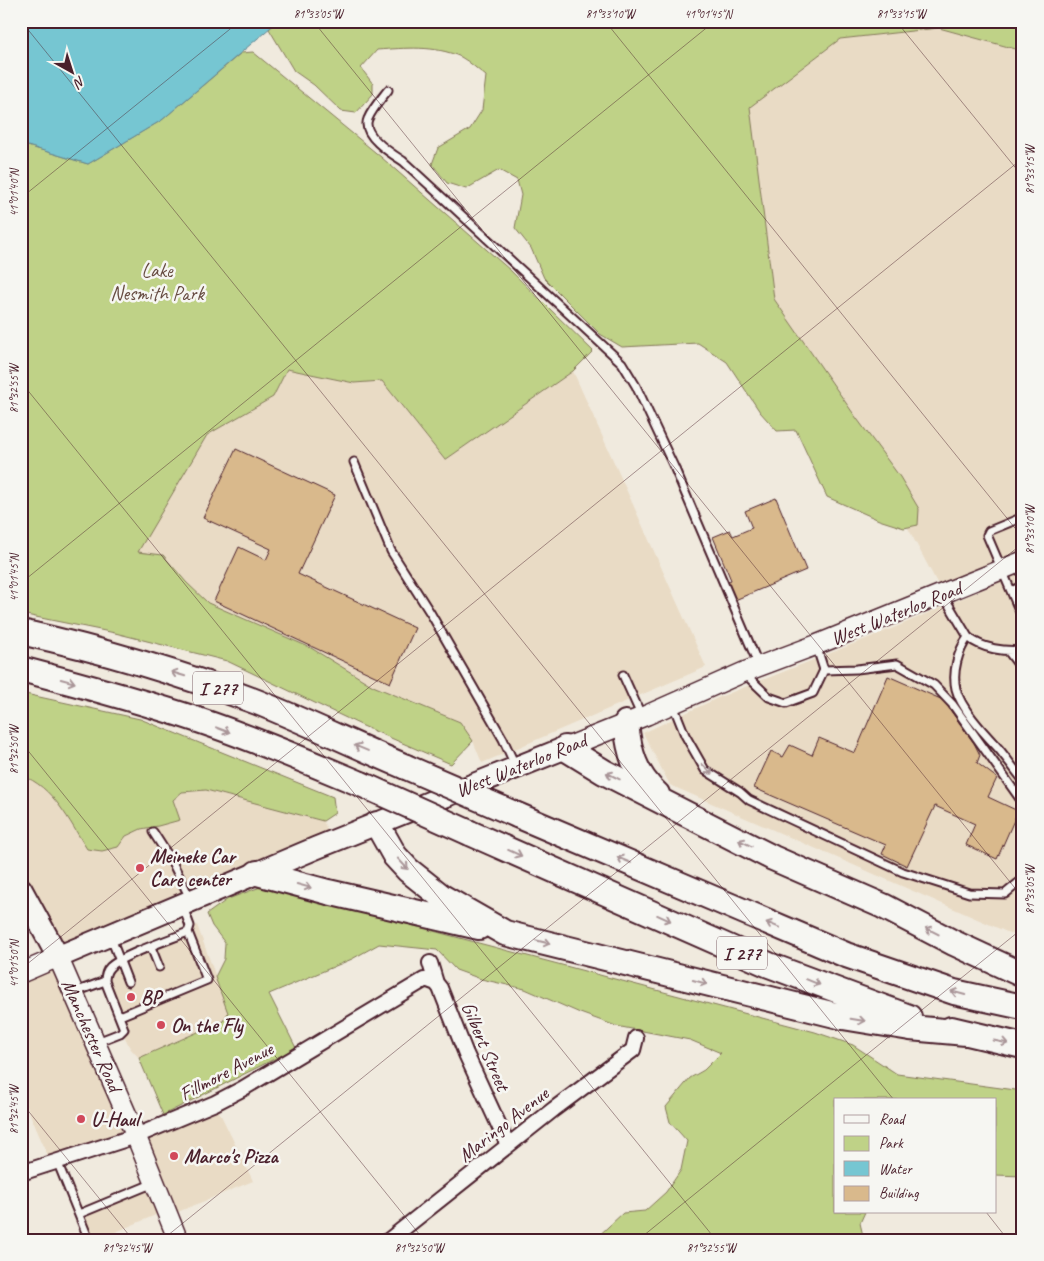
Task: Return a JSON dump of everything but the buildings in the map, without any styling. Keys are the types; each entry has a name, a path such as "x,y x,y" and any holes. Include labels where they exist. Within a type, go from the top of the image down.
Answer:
{"highway":[{"name":"I 277","path":"21,632 84,646 184,676 258,703 846,955 954,992 1023,1007"},
{"name":"I 277","path":"21,669 110,692 203,722 296,757 360,784 777,968 882,1008 932,1024 1023,1046"},
{"path":"634,720 632,757 637,772 647,785 672,806"},
{"path":"565,748 604,772 773,858 883,906 954,943 1023,975"},
{"path":"377,824 395,856 408,870 442,897 505,933"},
{"path":"257,873 328,892 505,933 843,1017 910,1028 966,1033"}],"main road":[{"name":"West Waterloo Road","path":"21,973 257,873 673,704 752,669 1023,561"},
{"name":"Manchester Road","path":"21,889 58,957 136,1136 178,1240"}],"street":[{"name":"Gilbert Street","path":"430,963 436,983 440,988 466,1054 508,1145"},
{"name":"Fillmore Avenue","path":"21,1173 136,1136 228,1097 424,980 436,983"},
{"name":"Maringo Avenue","path":"389,1240 554,1109 633,1050 636,1038"}],"lane":[{"path":"388,90 367,120 367,127 375,140 403,161 622,363 636,386 675,469 752,669 769,697 786,703 812,693 824,670 816,645"},
{"path":"354,462 391,551 431,614 504,739 516,767"},
{"path":"1023,518 988,531 986,535 1023,619"},
{"path":"1011,592 1023,586"},
{"path":"943,594 968,637 974,642 1008,651 1023,650"},
{"path":"968,637 962,646 956,664 956,688 961,702 981,730 1023,780"},
{"path":"1008,651 1023,671"},
{"path":"824,670 857,669 896,664 934,685 953,705 1023,803"},
{"path":"623,675 634,720"},
{"path":"673,704 685,735 705,770 750,800 903,872 969,894 1005,894 1023,879"},
{"path":"120,1016 138,1005 169,992 207,980 188,932 190,926 187,903 171,860 153,832"},
{"path":"95,1043 120,1033 124,1028 105,981 105,974 108,968 151,947 188,932"},
{"path":"110,935 128,982"},
{"path":"151,947 159,968"},
{"path":"74,993 105,981"},
{"path":"58,1161 89,1240"},
{"path":"79,1214 155,1183"}],"shaded area":[{"path":"939,28 1023,51 1023,561 943,594 832,385 774,299 750,107 840,39"},
{"path":"287,369 354,383 382,381 445,460 573,371 706,667 482,763 473,741 460,722 373,686 311,648 208,603 186,582 137,552 207,435 273,397"},
{"path":"1023,572 1023,939 670,785 643,733 720,697 896,627"},
{"path":"21,775 34,780 57,800 87,849 102,851 118,847 126,836 141,829 179,820 173,800 182,792 206,790 323,821 333,841 58,957 21,889"},
{"path":"197,925 229,1013 223,1021 139,1058 130,1048 116,1019 101,970 106,963"},
{"path":"58,957 136,1136 51,1163 21,1093 21,973"},
{"path":"215,1103 253,1181 168,1216 165,1211 97,1240 89,1240 79,1214 154,1183 136,1136"}],"green space":[{"path":"278,21 553,21 560,25 568,21 1023,21 1023,51 939,28 840,39 750,107 774,299 900,477 919,509 918,525 904,528 879,520 827,497 796,430 777,431 760,412 727,362 698,343 622,347 600,334 544,278 531,248 515,228 521,195 517,180 499,170 466,189 447,183 432,164 438,148 470,129 482,110 486,76 471,64 451,53 430,49 377,50 361,68 373,84 373,94 356,113 341,111 314,85 294,71 269,29"},
{"name":"Lake Nesmith Park","path":"253,52 381,157 511,271 593,351 573,371 445,460 382,381 354,383 287,369 273,397 207,435 138,552 163,555 186,582 208,603 311,648 373,686 460,722 473,741 451,764 363,726 227,661 115,633 21,614 21,144 88,164 162,120 241,53"},
{"path":"21,693 140,719 333,797 335,813 323,821 206,790 182,792 173,800 180,820 141,829 126,836 118,847 102,851 87,849 52,796 33,780 21,775"},
{"path":"263,886 815,1032 853,1045 897,1074 1023,1091 1023,1176 996,1175 996,1098 834,1098 834,1214 864,1214 860,1223 864,1240 594,1240 623,1213 645,1211 666,1192 681,1170 687,1141 670,1122 666,1107 690,1078 704,1070 721,1053 690,1040 616,1026 580,1013 525,989 481,979 456,970 437,950 379,944 352,959 269,994 296,1048 163,1115 139,1058 223,1021 228,1013 215,977 224,959 225,943 212,926 207,914 228,899"}],"water":[{"path":"21,21 278,21 162,120 88,164 21,144"}],"place":[{"name":"Meineke Car Care center","path":"140,868"},
{"name":"BP","path":"131,997"},
{"name":"On the Fly","path":"161,1025"},
{"name":"U-Haul","path":"81,1119"},
{"name":"Marco's Pizza","path":"174,1156"}]}
